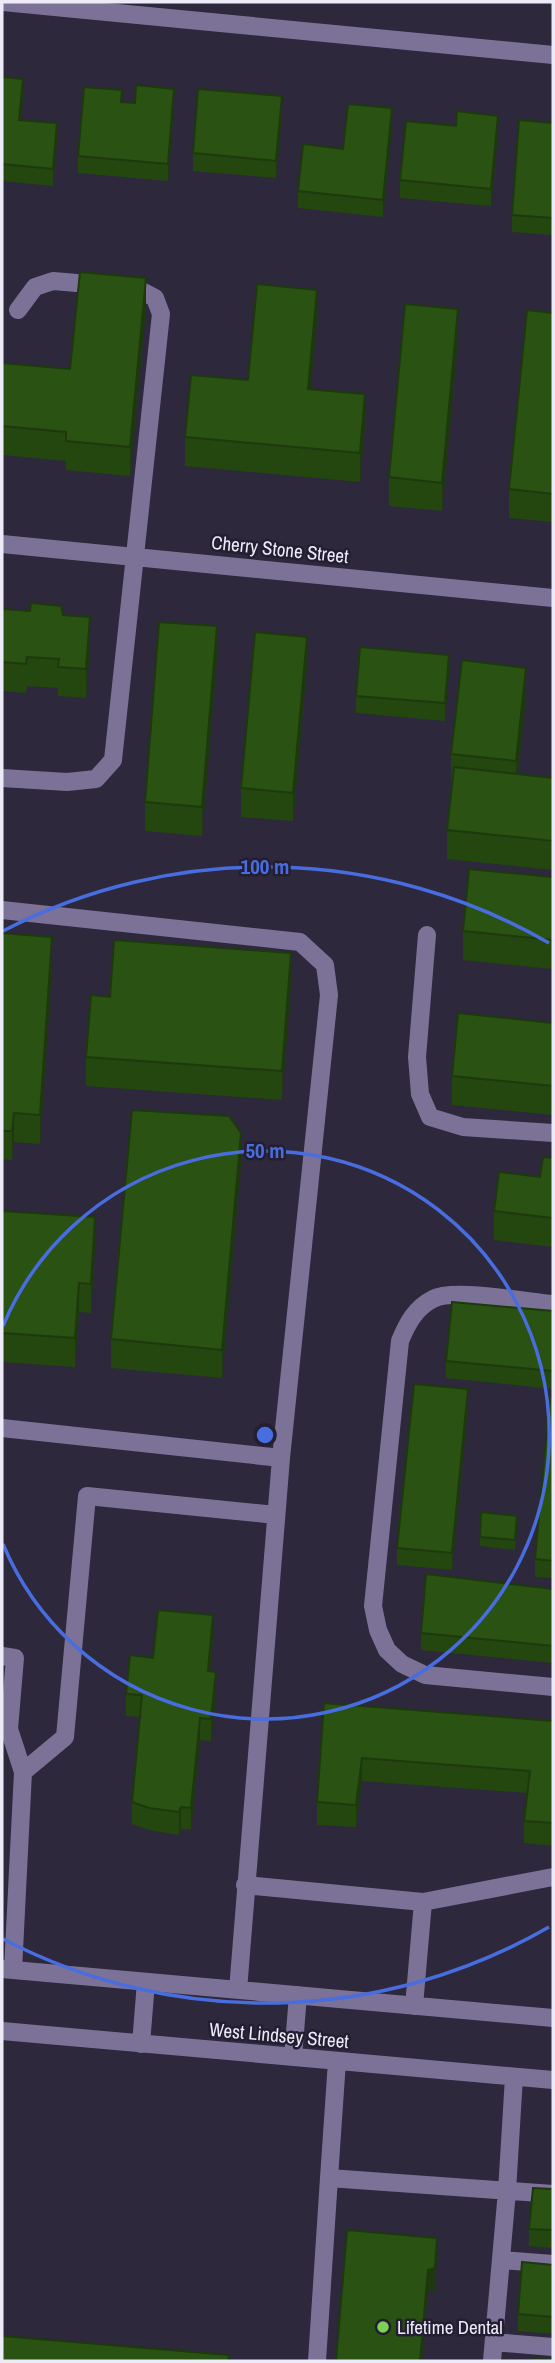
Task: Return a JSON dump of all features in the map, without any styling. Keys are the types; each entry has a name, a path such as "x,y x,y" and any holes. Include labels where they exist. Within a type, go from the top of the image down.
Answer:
{"street":[{"path":"2,2 553,55"},
{"path":"2,778 67,782 96,779 113,760 161,314 155,298 136,289 53,281 35,287 18,310"},
{"name":"Cherry Stone Street","path":"2,544 553,598"},
{"path":"2,910 300,942 325,965 329,995 281,1458 238,1990"},
{"path":"427,935 417,1058 420,1094 430,1117 463,1127 553,1133"},
{"path":"553,1304 446,1296 434,1298 407,1322 400,1341 373,1606 378,1630 387,1650 402,1664 425,1675 553,1687"},
{"path":"2,1428 281,1458"},
{"path":"23,1772 65,1737 87,1496 276,1515"},
{"path":"2,1656 15,1658 9,1729 23,1772 8,1970 553,2018"},
{"path":"245,1885 423,1902 553,1877"},
{"path":"414,2006 423,1902"},
{"path":"141,2044 146,1982"},
{"path":"293,2057 298,1995"},
{"name":"West Lindsey Street","path":"2,2031 553,2080"},
{"path":"317,2361 337,2061"},
{"path":"492,2361 514,2077"},
{"path":"329,2178 553,2194"},
{"path":"501,2260 553,2264"},
{"path":"494,2342 553,2347"}],"building":[{"path":"2,77 23,79 19,120 57,123 53,169 2,164"},
{"path":"136,85 174,89 168,164 78,156 84,87 122,90 121,102 135,103"},
{"path":"198,89 282,96 276,161 193,153"},
{"path":"348,104 392,108 383,200 298,191 303,144 343,149"},
{"path":"457,111 498,116 491,189 400,180 406,121 456,126"},
{"path":"519,120 553,123 553,218 512,215"},
{"path":"80,272 146,278 130,447 66,441 66,432 2,426 2,363 70,369"},
{"path":"257,284 317,290 308,389 365,394 360,453 185,437 191,375 248,380"},
{"path":"405,304 458,309 442,483 389,477"},
{"path":"527,310 553,313 553,494 509,489"},
{"path":"31,603 61,606 63,615 90,617 86,669 58,667 59,659 27,657 26,664 2,662 2,609 30,611"},
{"path":"159,622 217,626 202,807 145,802"},
{"path":"255,632 307,637 293,793 241,788"},
{"path":"360,647 449,655 445,703 356,696"},
{"path":"462,660 526,668 516,761 451,754"},
{"path":"454,767 553,778 553,841 447,830"},
{"path":"469,869 553,877 553,940 463,931"},
{"path":"2,933 52,937 40,1115 14,1113 12,1131 2,1131"},
{"path":"114,940 291,953 282,1071 86,1057 91,995 110,997"},
{"path":"458,1013 553,1023 553,1086 452,1076"},
{"path":"132,1110 229,1116 241,1133 222,1350 111,1339"},
{"path":"543,1157 553,1158 553,1218 494,1211 499,1172 540,1177"},
{"path":"2,1211 95,1217 91,1284 79,1283 75,1338 2,1333"},
{"path":"452,1302 553,1311 553,1371 446,1361"},
{"path":"414,1384 468,1389 452,1553 397,1548"},
{"path":"550,1396 553,1397 553,1561 535,1559"},
{"path":"481,1512 517,1516 515,1540 480,1537"},
{"path":"426,1574 553,1589 553,1646 421,1633"},
{"path":"158,1610 213,1615 208,1671 216,1672 211,1719 200,1718 191,1808 181,1807 179,1812 149,1808 132,1802 142,1695 126,1694 130,1655 153,1658"},
{"path":"324,1703 553,1721 553,1823 524,1821 530,1771 362,1758 356,1805 317,1802"},
{"path":"533,2188 553,2189 553,2230 529,2229"},
{"name":"Lifetime Dental","path":"347,2230 437,2238 435,2268 428,2270 420,2361 336,2361"},
{"path":"522,2262 553,2265 553,2317 518,2314"},
{"path":"2,2336 229,2355 228,2361 2,2361"},
{"path":"533,2358 553,2360 553,2361 533,2361"}],"place":[{"name":"Lifetime Dental","path":"383,2327"}]}
